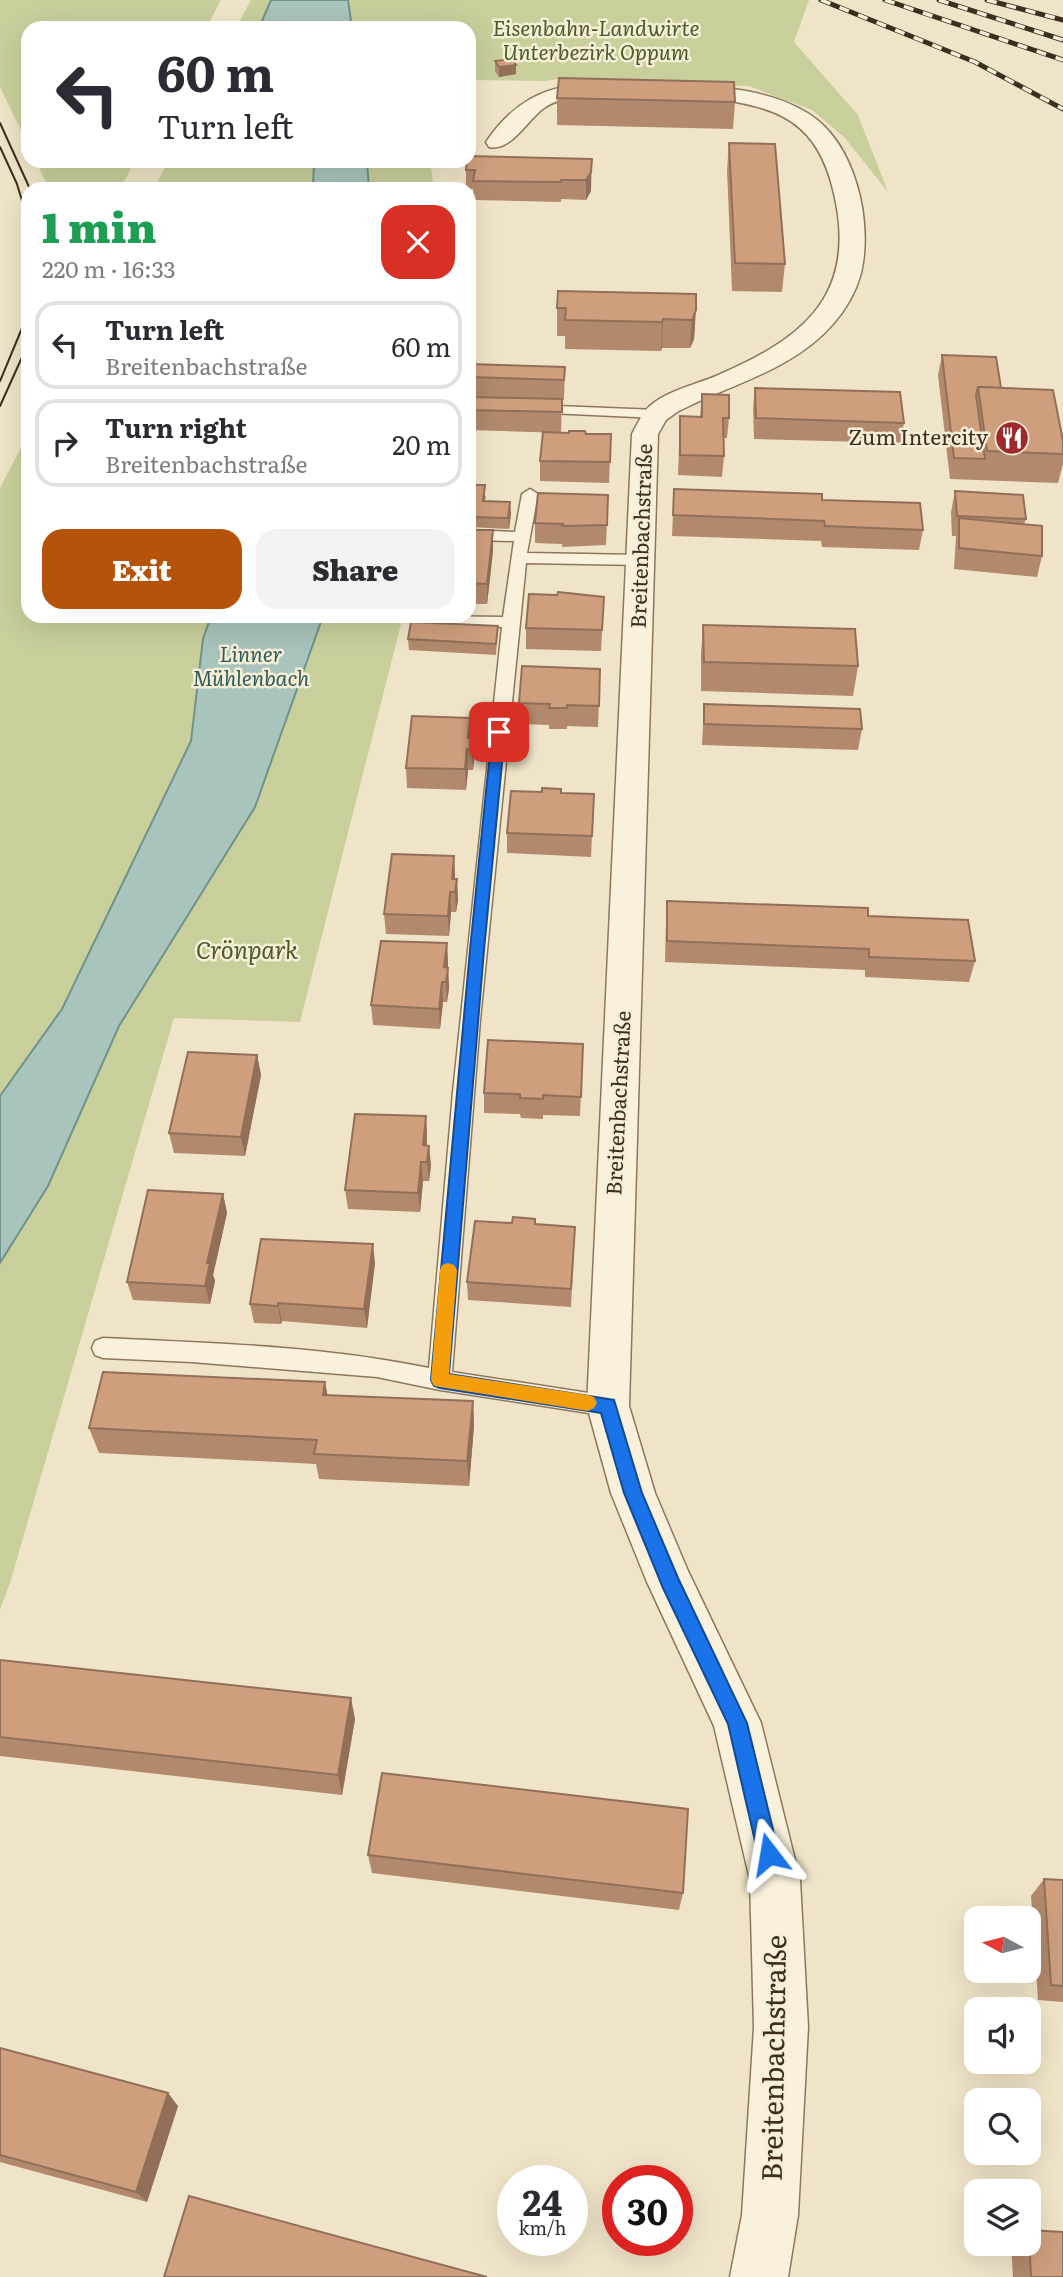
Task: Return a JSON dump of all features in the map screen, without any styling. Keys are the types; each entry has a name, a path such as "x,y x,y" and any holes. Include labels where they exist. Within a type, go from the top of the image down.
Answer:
{"street":[{"name":"Breitenbachstraße","path":"497,142 534,103 547,95 586,90 685,91 726,94 764,101 796,114 819,133 833,152 846,193 854,236 851,269 835,304 810,333 767,363 693,394 657,414 645,434 608,1406 633,1493 670,1582 737,1723 775,1880 780,2028 770,2215 760,2277"}],"lane":[{"path":"518,409 657,414"},
{"path":"440,1380 476,963 510,622 521,537 530,494"},
{"path":"476,535 521,537"},
{"path":"519,558 641,560"},
{"path":"476,621 510,622"},
{"path":"103,1348 192,1352 377,1367 440,1380 608,1406"}],"green space":[{"path":"0,0 221,0 210,21 21,21 21,130 0,87"},
{"path":"251,0 271,0 262,21 240,21"},
{"name":"Eisenbahn-Landwirte Unterbezirk Oppum","path":"348,0 809,0 794,42 858,115 888,192 844,137 812,110 749,86 568,82 564,78 545,81 476,80 476,21 351,21"},
{"path":"39,168 131,168 124,182 46,182"},
{"path":"164,168 314,168 313,182 158,182"},
{"path":"368,168 431,168 433,182 368,182"},
{"path":"21,448 21,623 209,623 203,639 191,741 62,1009 0,1096 0,488"},
{"name":"Crönpark","path":"321,623 401,623 300,1022 174,1018 0,1610 0,1263 48,1186 119,1026 255,807"}],"water":[{"path":"271,0 348,0 351,21 262,21"},
{"path":"314,168 368,168 368,182 313,182"},
{"name":"Linner Mühlenbach","path":"209,623 321,623 255,807 119,1026 48,1186 0,1263 0,1096 62,1009 191,741 203,639"}],"building":[{"path":"512,59 516,65 499,67 495,61"},
{"path":"559,78 734,82 735,102 557,98"},
{"path":"729,143 775,144 785,264 735,263"},
{"path":"476,156 592,159 591,172 586,180 473,181 475,170 466,170 476,168"},
{"path":"558,291 696,294 696,310 692,320 565,320 566,308 557,308"},
{"path":"942,355 996,357 1001,388 978,387 976,395 985,459 954,458"},
{"path":"476,364 565,367 564,380 476,377"},
{"path":"978,387 1053,390 1063,454 987,451"},
{"path":"755,388 900,392 904,423 756,418"},
{"path":"702,394 729,395 729,418 723,418 724,456 680,455 680,416 702,417"},
{"path":"476,397 562,399 562,412 476,410"},
{"path":"543,432 611,434 610,462 540,461"},
{"path":"476,485 485,485 483,501 510,502 508,518 476,517"},
{"path":"674,489 822,494 822,500 920,503 923,530 825,526 824,521 673,515"},
{"path":"955,491 1023,495 1026,519 957,516"},
{"path":"538,493 608,495 607,525 562,526 563,524 535,523"},
{"path":"959,518 1042,526 1042,556 959,548"},
{"path":"476,530 493,530 487,584 476,583"},
{"path":"558,592 604,597 602,630 526,628 529,594 557,595"},
{"path":"411,623 498,626 496,644 408,639"},
{"path":"703,625 855,629 858,666 704,662"},
{"path":"522,666 600,669 599,706 567,705 567,708 549,708 550,704 519,703"},
{"path":"704,704 860,709 862,729 704,724"},
{"path":"412,716 470,718 468,738 474,738 472,750 467,749 465,769 406,768"},
{"path":"542,788 561,789 561,793 594,794 592,836 507,833 511,791 542,792"},
{"path":"392,854 454,856 452,879 457,879 455,892 450,892 448,916 384,914"},
{"path":"667,901 868,908 868,916 968,920 975,961 869,957 869,949 667,941"},
{"path":"381,941 447,943 444,967 448,968 446,982 442,982 439,1009 371,1005"},
{"path":"488,1040 583,1044 581,1097 543,1095 543,1099 520,1098 520,1094 484,1093"},
{"path":"188,1052 257,1055 241,1137 169,1133"},
{"path":"355,1114 426,1116 423,1145 429,1146 427,1162 421,1162 418,1193 345,1190"},
{"path":"148,1190 223,1194 207,1263 210,1263 205,1286 127,1282"},
{"path":"513,1217 535,1219 535,1224 575,1227 571,1289 467,1282 475,1221 512,1223"},
{"path":"261,1239 373,1244 364,1309 278,1303 278,1306 250,1304"},
{"path":"103,1372 325,1382 323,1395 473,1401 467,1461 314,1454 317,1440 89,1428"},
{"path":"0,1660 351,1698 338,1775 0,1737"},
{"path":"382,1773 688,1809 683,1893 368,1855"},
{"path":"1044,1879 1063,1880 1063,1986 1051,1985"},
{"path":"0,2048 168,2093 136,2192 0,2155"},
{"path":"189,2196 487,2277 164,2277"},
{"path":"1041,2231 1063,2232 1063,2277 1031,2277 1030,2256 1041,2256"}],"tram line":[{"path":"0,123 27,182"},
{"path":"0,147 21,197"},
{"path":"0,381 21,331"},
{"path":"0,406 21,360"}],"railway":[{"path":"821,0 975,62 1063,109"},
{"path":"885,0 1063,60"},
{"path":"939,0 1063,40"},
{"path":"987,0 1063,20"}],"slow traffic":[{"path":"448,1270 440,1380 588,1403"}],"place":[{"name":"Zum Intercity","path":"1012,438"}],"route":[{"path":"499,732 477,950 440,1380 608,1406 633,1493 670,1582 737,1723 769,1854"}]}
